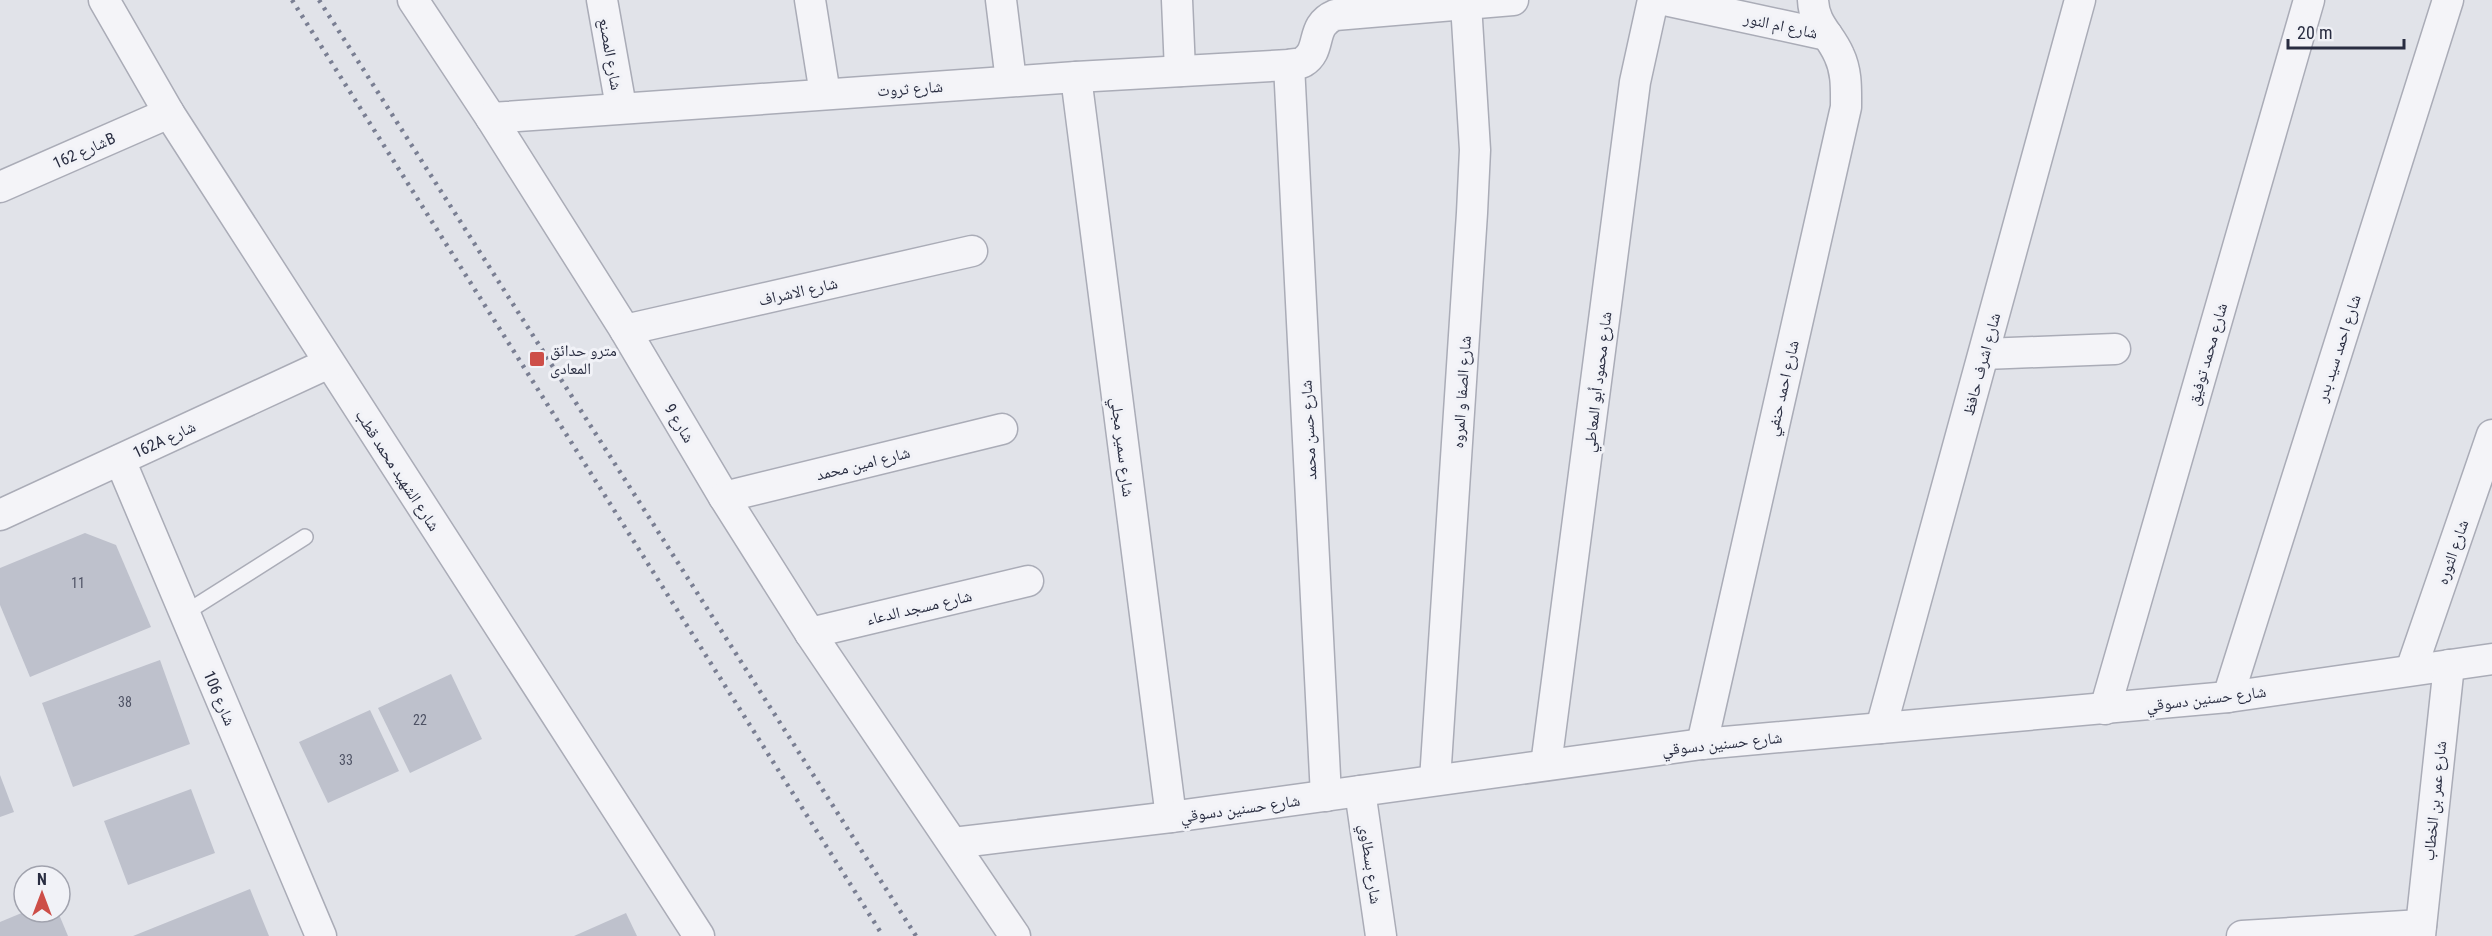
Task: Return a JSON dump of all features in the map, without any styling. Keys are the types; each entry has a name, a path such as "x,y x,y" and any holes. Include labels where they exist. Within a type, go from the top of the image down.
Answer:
{"street":[{"name":"شارع الشهيد محمد قطب","path":"104,0 169,112 699,936"},
{"name":"شارع 9","path":"413,0 491,118 625,330 724,497 810,633 1015,936"},
{"name":"شارع المصنع","path":"602,0 621,107"},
{"path":"810,0 825,94"},
{"path":"1001,0 1011,81"},
{"path":"1178,0 1180,71"},
{"path":"1317,35 1318,0"},
{"path":"1317,35 1324,20 1335,15 1431,3 1466,4 1513,0"},
{"name":"شارع محمود أبو المعاطي","path":"1546,765 1635,82 1653,0"},
{"name":"شارع ام النور","path":"1665,0 1827,35"},
{"name":"شارع احمد حنفي","path":"1702,744 1846,107 1847,81 1839,55 1814,14 1813,0"},
{"name":"شارع اشرف حافظ","path":"1881,728 2080,0"},
{"name":"شارع محمد توفيق","path":"2105,709 2309,0"},
{"name":"شارع احمد سيد بدر","path":"2228,697 2448,0"},
{"name":"شارع الصفا و المروه","path":"1435,780 1475,150 1466,4"},
{"name":"شارع ثروت","path":"491,118 1076,76 1289,65 1303,62 1312,52 1317,35"},
{"name":"شارع حسن محمد","path":"1289,65 1326,796"},
{"name":"شارع سمير مجلي","path":"1076,76 1171,818"},
{"name":"شارع 162B","path":"0,187 169,112"},
{"name":"شارع الاشراف","path":"625,330 972,251"},
{"path":"1984,354 2115,349"},
{"name":"162A شارع","path":"0,515 329,363"},
{"name":"شارع امين محمد","path":"724,497 1002,429"},
{"name":"شارع الثوره","path":"2411,670 2492,435"},
{"name":"شارع 106","path":"120,460 321,936"},
{"name":"شارع مسجد الدعاء","path":"810,633 1028,581"},
{"name":"شارع حسنين دسوقي","path":"953,843 1171,818 1702,744 2228,697 2492,659"},
{"name":"شارع عمر بن الخطاب","path":"2421,931 2449,665"},
{"name":"شارع بسطاوي","path":"1360,791 1381,936"},
{"path":"2254,936 2421,931"}],"lane":[{"path":"185,613 305,537"}],"building":[{"path":"85,533 116,545 151,627 30,677 0,605 0,568"},
{"path":"160,660 190,744 73,787 42,703"},
{"path":"451,674 482,739 410,773 378,708"},
{"path":"370,710 399,771 328,803 299,742"},
{"path":"0,775 14,812 0,817"},
{"path":"191,789 215,853 128,885 104,821"},
{"path":"250,889 269,936 133,936"},
{"path":"626,913 637,936 574,936"},
{"path":"12,917 12,924 63,924 68,936 0,936 0,922"}],"railway":[{"path":"292,0 883,936"},
{"path":"319,0 916,936"}],"place":[{"name":"مترو حدائق المعادى","path":"537,359"}]}
